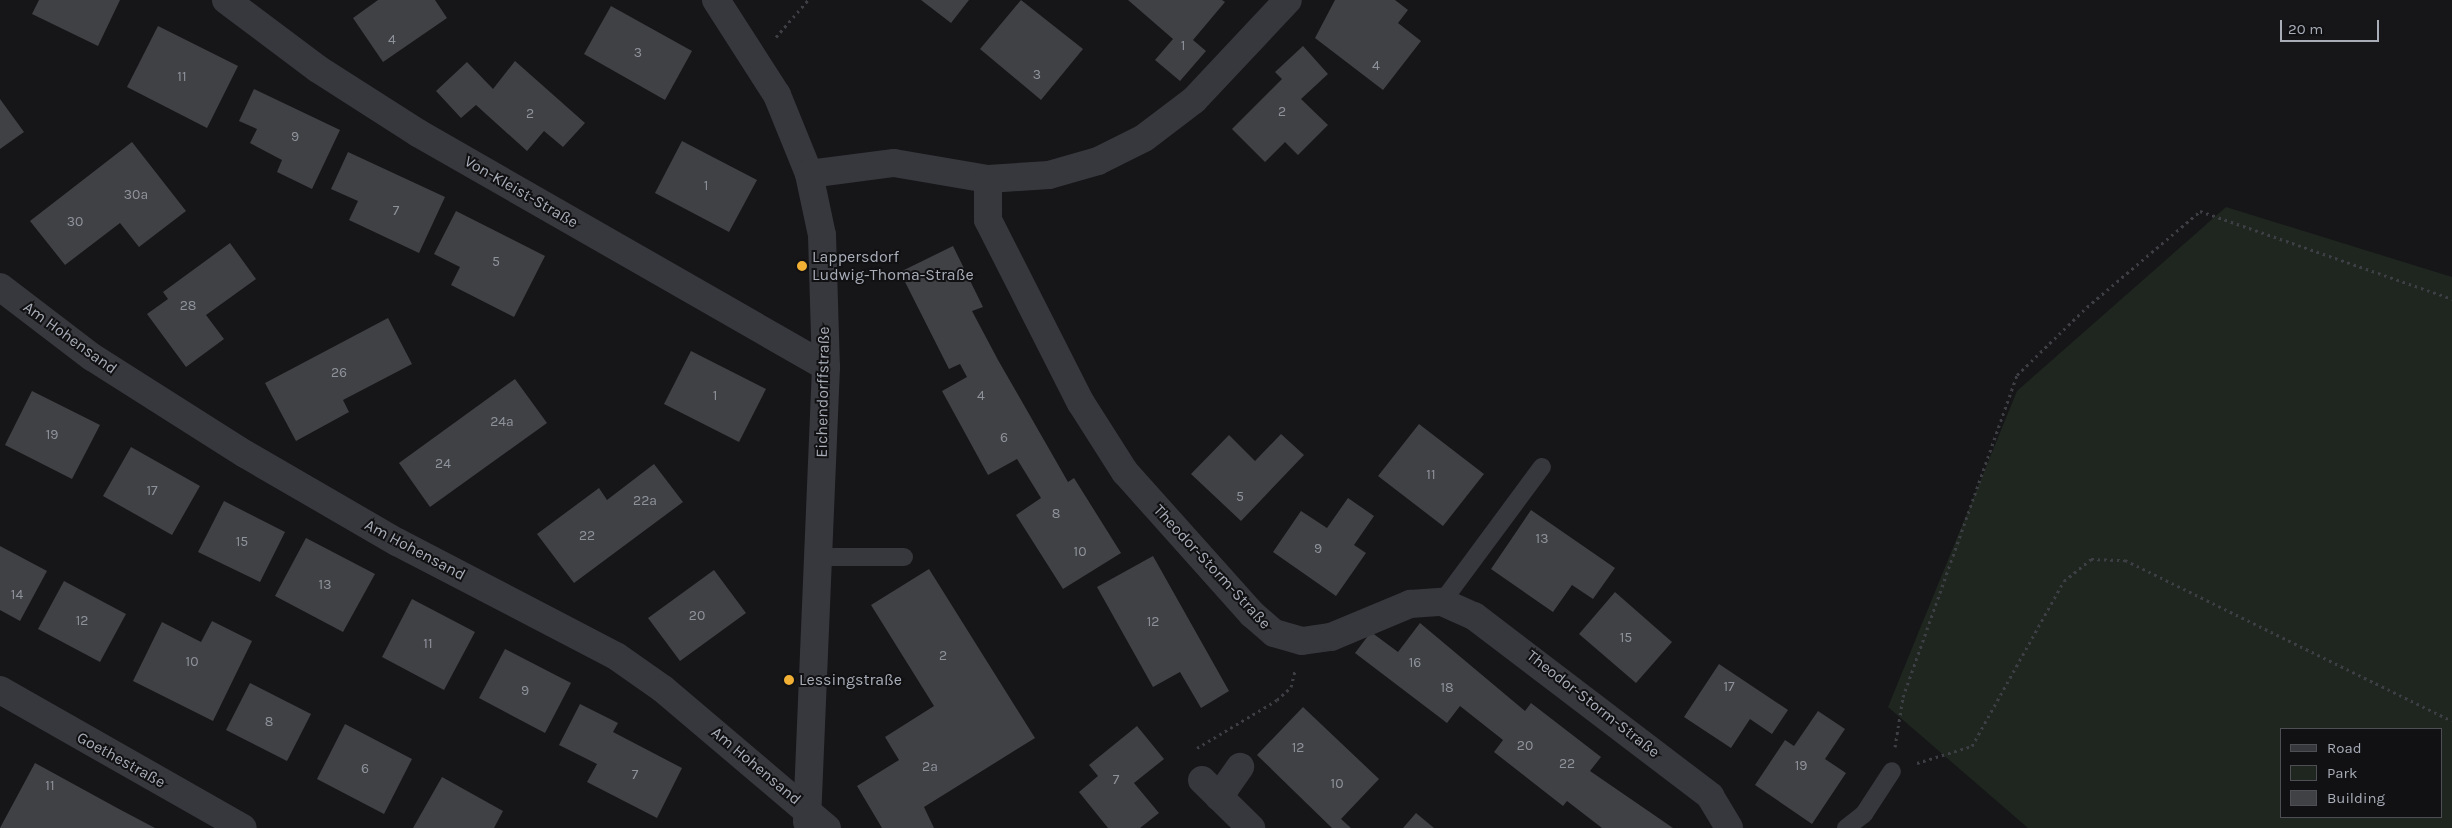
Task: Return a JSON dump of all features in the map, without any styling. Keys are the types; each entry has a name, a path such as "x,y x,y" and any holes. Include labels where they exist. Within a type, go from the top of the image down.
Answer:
{"street":[{"name":"Von-Kleist-Straße","path":"226,0 318,69 418,133 826,367"},
{"name":"Eichendorffstraße","path":"716,0 757,58 809,174 822,235 826,367 816,557 814,822"},
{"path":"809,174 894,163 988,179 1050,175 1098,161 1144,138 1194,100 1288,0"},
{"name":"Theodor-Storm-Straße","path":"988,179 988,220 1081,403 1125,472 1252,614 1274,633 1302,642 1331,638 1410,604 1442,602 1474,616 1552,671 1710,796 1729,828"},
{"name":"Am Hohensand","path":"0,287 92,357 245,454 397,542 616,656 664,689 814,822"},
{"name":"Goethestraße","path":"0,690 243,828"},
{"path":"1240,766 1210,788 1251,828"}],"lane":[{"path":"1442,602 1542,467"},
{"path":"816,557 904,557"},
{"path":"1846,828 1864,814 1892,771"}],"path":[{"path":"757,58 808,0"},
{"path":"2452,299 2200,211 2087,307 2017,375 1903,697 1892,771 1972,746 2064,581 2091,560 2125,560 2452,720"},
{"path":"1210,788 1197,748 1291,687"}],"green space":[{"path":"2226,207 2452,277 2452,828 2028,828 1888,707 2017,391"}],"building":[{"path":"39,0 120,0 98,46 32,14"},
{"path":"378,0 435,0 447,18 383,62 353,18"},
{"path":"921,0 969,0 951,23"},
{"path":"1021,0 1083,49 1041,100 980,49"},
{"path":"1128,0 1222,0 1225,2 1193,40 1206,51 1180,81 1155,60 1173,39"},
{"path":"1335,0 1395,0 1408,10 1398,23 1421,41 1383,90 1315,38"},
{"path":"611,6 692,51 665,100 584,54"},
{"path":"158,26 238,66 207,128 127,87"},
{"path":"1303,46 1328,74 1301,99 1328,125 1298,155 1285,142 1265,162 1232,129 1282,79 1275,72"},
{"path":"515,61 585,123 563,147 544,131 527,151 476,105 461,118 436,91 467,62 493,89"},
{"path":"254,89 340,130 312,189 277,172 282,160 250,143 257,129 239,121"},
{"path":"0,99 24,132 0,149"},
{"path":"682,141 757,180 729,232 655,193"},
{"path":"132,142 186,211 139,247 120,223 65,265 30,221"},
{"path":"348,152 445,197 419,253 349,220 358,201 331,189"},
{"path":"456,211 545,256 514,317 451,285 460,267 434,254"},
{"path":"230,243 256,279 206,315 224,339 186,367 147,314 168,299 163,292"},
{"path":"953,246 983,307 972,311 998,360 1068,482 1074,478 1121,553 1063,589 1016,515 1041,498 1017,459 988,475 942,391 967,377 960,364 949,369 900,272"},
{"path":"388,318 412,364 343,400 349,412 296,441 265,383"},
{"path":"691,351 766,389 739,442 664,404"},
{"path":"515,379 547,423 430,507 399,463"},
{"path":"32,391 100,425 72,479 5,445"},
{"path":"1419,424 1484,474 1443,526 1378,476"},
{"path":"1281,434 1304,455 1241,521 1191,474 1229,435 1255,461"},
{"path":"131,447 200,486 172,535 103,496"},
{"path":"654,464 683,502 574,583 537,534 599,488 607,500"},
{"path":"1348,498 1374,516 1354,545 1366,553 1336,596 1273,552 1301,511 1327,528"},
{"path":"224,501 285,532 260,582 198,552"},
{"path":"1531,510 1615,568 1593,599 1572,585 1553,612 1491,569"},
{"path":"306,538 375,574 343,632 275,596"},
{"path":"0,546 47,571 20,621 0,610"},
{"path":"1153,556 1229,691 1201,708 1180,672 1153,687 1097,587"},
{"path":"929,569 1035,738 924,807 934,828 882,828 857,786 899,760 885,737 934,706 871,605"},
{"path":"714,570 746,613 680,661 648,618"},
{"path":"64,581 126,614 100,662 38,629"},
{"path":"1615,592 1672,642 1636,683 1579,634"},
{"path":"412,599 475,632 444,690 382,657"},
{"path":"212,621 252,641 213,721 133,681 162,622 201,642"},
{"path":"1420,623 1525,711 1531,703 1601,757 1590,771 1673,828 1602,828 1567,801 1563,806 1494,752 1503,740 1460,706 1447,723 1355,653 1371,632 1398,652"},
{"path":"505,649 571,683 545,733 479,698"},
{"path":"1719,664 1788,710 1772,734 1750,719 1731,748 1684,717"},
{"path":"250,683 311,714 287,761 226,730"},
{"path":"580,704 618,723 613,732 682,768 657,818 587,782 597,764 559,745"},
{"path":"1303,707 1379,779 1341,819 1351,828 1332,828 1257,755"},
{"path":"1818,711 1845,729 1825,759 1846,773 1812,824 1755,785 1785,740 1794,746"},
{"path":"345,724 412,759 384,814 317,779"},
{"path":"1137,726 1164,759 1134,783 1159,813 1140,828 1108,828 1079,792 1098,776 1089,765"},
{"path":"35,763 119,809 155,828 0,828"},
{"path":"442,777 503,811 494,828 413,828"},
{"path":"1416,813 1434,828 1403,828"}],"place":[{"name":"Lappersdorf Ludwig-Thoma-Straße","path":"802,266"},
{"name":"Lessingstraße","path":"789,680"}]}
